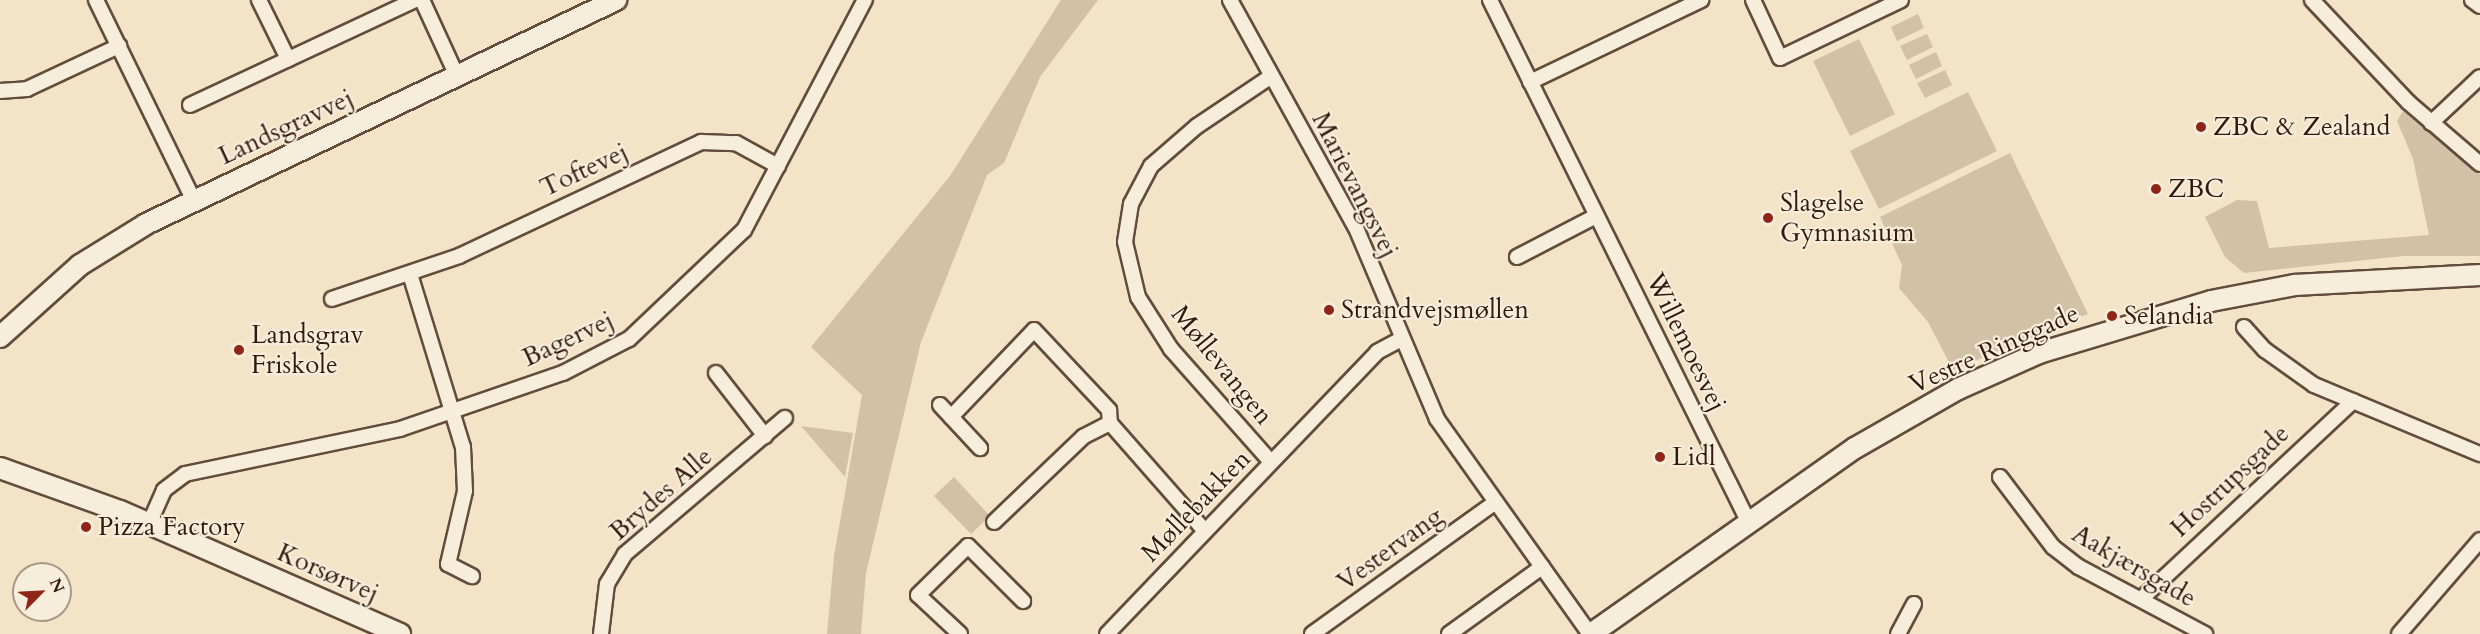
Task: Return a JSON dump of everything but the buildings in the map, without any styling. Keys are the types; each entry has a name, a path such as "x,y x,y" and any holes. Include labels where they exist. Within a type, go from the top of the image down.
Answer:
{"street":[{"path":"96,0 194,201"},
{"path":"259,0 288,59"},
{"path":"190,105 415,0"},
{"path":"422,0 457,76"},
{"name":"Landsgravvej","path":"0,337 80,265 194,201 616,0"},
{"name":"Bagervej","path":"149,524 164,490 185,474 371,436 454,411 563,373 629,339 729,249 778,166 865,0"},
{"name":"Marievangsvej","path":"1230,0 1270,77 1356,228 1400,340 1437,419 1590,634"},
{"name":"Willemoesvej","path":"1490,0 1749,523"},
{"path":"1530,82 1701,0"},
{"path":"1753,0 1780,58 1901,0"},
{"path":"2312,0 2431,123 2480,164"},
{"path":"2472,0 2480,6"},
{"path":"0,91 27,89 119,46"},
{"name":"Møllevangen","path":"1270,77 1197,126 1151,166 1131,204 1125,242 1138,297 1171,349 1271,462"},
{"path":"2431,123 2480,77"},
{"name":"Toftevej","path":"332,299 410,274 701,142 736,143 778,166"},
{"path":"1517,257 1596,216"},
{"name":"Vestre Ringgade","path":"1590,634 1749,523 1912,414 2039,353 2100,331 2211,301 2295,285 2479,272"},
{"path":"410,274 454,411 465,491 448,564 472,576"},
{"path":"2244,327 2291,371 2353,401 2480,454"},
{"path":"951,417 1034,330 1109,410 1110,423 1205,531"},
{"name":"Møllebakken","path":"1107,634 1377,352 1400,340"},
{"path":"716,373 765,436"},
{"name":"Hostrupsgade","path":"2142,599 2353,401"},
{"path":"940,405 980,448"},
{"name":"Brydes Alle","path":"601,634 606,584 625,554 785,417"},
{"path":"994,522 1083,437 1110,423"},
{"name":"Korsørvej","path":"0,468 149,524 400,634"},
{"name":"Aakjærsgade","path":"2000,477 2053,547 2205,634"},
{"name":"Vestervang","path":"1312,634 1496,502"},
{"path":"2398,634 2480,540"},
{"path":"960,634 918,595 968,546 1023,600"},
{"path":"1449,634 1542,567"},
{"path":"1898,634 1914,604"}],"shaded area":[{"path":"1061,0 1098,0 1040,77 1004,163 987,175 921,342 866,573 861,634 827,634 834,556 862,395 811,347 950,176"},
{"path":"1918,14 1924,28 1897,41 1891,27"},
{"path":"1927,34 1933,47 1907,60 1900,46"},
{"path":"1859,39 1895,114 1850,136 1813,61"},
{"path":"1936,52 1942,66 1916,79 1909,65"},
{"path":"1945,70 1952,85 1925,98 1917,83"},
{"path":"1968,92 1997,151 1879,209 1850,151"},
{"path":"2403,111 2480,174 2480,256 2403,256 2244,273 2225,257 2205,217 2237,200 2257,201 2269,248 2429,235 2413,159 2397,121"},
{"path":"2010,153 2088,314 1953,370 1928,322 1899,288 1902,265 1880,217"},
{"path":"801,426 853,433 845,477"},
{"path":"954,477 990,516 971,534 934,496"}],"place":[{"name":"ZBC & Zealand","path":"2201,127"},
{"name":"ZBC","path":"2156,189"},
{"name":"Slagelse Gymnasium","path":"1768,218"},
{"name":"Strandvejsmøllen","path":"1329,310"},
{"name":"Selandia","path":"2112,316"},
{"name":"Landsgrav Friskole","path":"239,350"},
{"name":"Lidl","path":"1660,457"},
{"name":"Pizza Factory","path":"86,527"}]}
